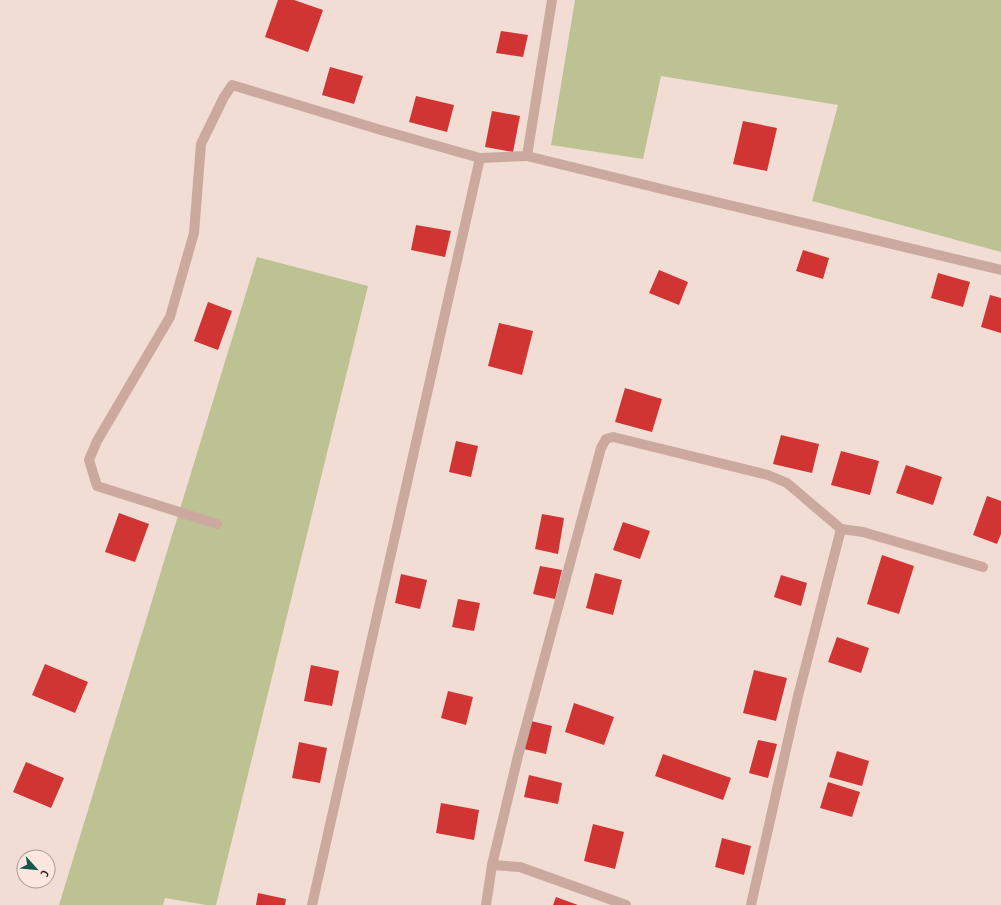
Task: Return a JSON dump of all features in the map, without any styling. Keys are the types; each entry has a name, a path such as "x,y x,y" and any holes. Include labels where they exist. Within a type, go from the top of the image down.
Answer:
{"lane":[{"path":"527,156 552,0"},
{"path":"218,524 97,486 89,460 97,441 170,316 194,233 201,144 224,97 232,85 480,158 527,156 1001,270"},
{"path":"312,905 480,158"},
{"path":"486,905 492,865 518,756 601,448 606,439 614,437 768,475 787,483 842,529 863,532 983,567"},
{"path":"751,905 798,696 842,529"},
{"path":"492,865 520,867 626,905"}],"green space":[{"path":"575,0 1001,0 1001,252 812,201 838,105 661,76 643,159 551,145"},
{"path":"257,257 368,286 216,905 206,905 165,898 163,905 59,905"}],"building":[{"path":"278,0 294,0 323,10 308,52 265,37"},
{"path":"501,31 528,35 523,57 496,53"},
{"path":"330,67 363,76 354,104 322,95"},
{"path":"416,96 454,105 447,132 409,122"},
{"path":"492,111 520,116 513,152 485,147"},
{"path":"743,121 777,128 767,171 733,164"},
{"path":"416,225 451,231 445,257 411,250"},
{"path":"803,250 829,258 823,279 796,271"},
{"path":"659,270 688,282 679,305 649,293"},
{"path":"938,273 970,282 963,307 931,298"},
{"path":"990,295 1001,298 1001,333 981,327"},
{"path":"208,302 232,311 218,350 194,341"},
{"path":"499,323 533,331 522,375 488,366"},
{"path":"625,388 662,399 652,432 615,422"},
{"path":"781,435 819,444 812,473 773,464"},
{"path":"456,441 478,446 471,477 449,472"},
{"path":"841,451 879,461 870,495 831,485"},
{"path":"906,465 942,477 933,505 896,493"},
{"path":"987,496 1001,501 1001,534 997,544 973,535"},
{"path":"119,513 149,524 135,562 105,552"},
{"path":"542,514 564,518 558,554 535,549"},
{"path":"623,522 650,531 640,559 613,550"},
{"path":"882,555 914,566 899,614 867,604"},
{"path":"540,566 562,570 555,599 533,594"},
{"path":"595,573 622,580 613,615 586,608"},
{"path":"401,574 427,580 420,609 395,603"},
{"path":"781,575 807,583 801,606 774,597"},
{"path":"458,599 480,603 474,631 452,627"},
{"path":"837,637 869,648 861,673 828,662"},
{"path":"45,664 88,682 75,713 32,695"},
{"path":"311,665 339,671 332,706 304,701"},
{"path":"754,670 787,678 776,721 743,713"},
{"path":"448,691 473,697 466,725 441,718"},
{"path":"574,703 614,717 604,745 565,732"},
{"path":"531,721 552,726 546,754 524,749"},
{"path":"758,740 777,744 768,778 749,773"},
{"path":"299,742 327,748 320,783 292,778"},
{"path":"837,751 869,761 862,786 829,777"},
{"path":"663,754 731,778 723,800 655,776"},
{"path":"26,762 64,778 51,808 13,792"},
{"path":"529,775 562,783 558,804 524,797"},
{"path":"828,782 860,792 852,817 820,808"},
{"path":"441,803 479,810 474,840 436,833"},
{"path":"593,824 624,832 615,869 584,861"},
{"path":"722,838 751,846 744,875 715,867"},
{"path":"258,893 286,899 285,905 256,905"},
{"path":"556,897 578,905 553,905"}]}
